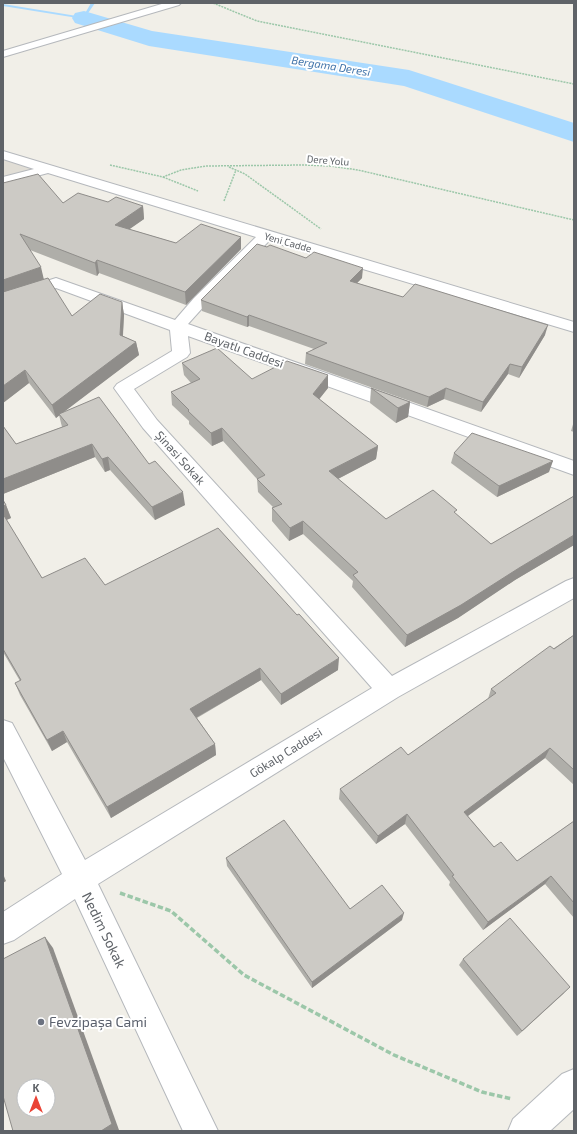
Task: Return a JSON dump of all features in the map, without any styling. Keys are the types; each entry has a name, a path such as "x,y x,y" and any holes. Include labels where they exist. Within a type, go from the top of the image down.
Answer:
{"street":[{"path":"3,54 171,4"},
{"name":"Yeni Cadde","path":"3,155 574,327"},
{"path":"3,180 48,169"},
{"path":"178,326 200,301 266,235"},
{"name":"Bayatlı Caddesi","path":"3,300 56,283 574,468"},
{"name":"Şinasi Sokak","path":"178,326 181,352 123,388 150,424 389,690"},
{"name":"Gökalp Caddesi","path":"3,929 80,879 389,690 574,587"},
{"name":"Nedim Sokak","path":"3,731 80,879 201,1131"},
{"path":"526,1131 574,1086"}],"path":[{"path":"213,3 257,22 574,84"},
{"name":"Dere Yolu","path":"109,164 163,177 181,170 206,166 330,166 358,170 574,220"},
{"path":"226,166 244,174 322,230"},
{"path":"210,218 221,211 236,170"},
{"path":"80,879 171,911 244,975 394,1055 482,1092 549,1109"}],"shaded area":[{"path":"3,155 48,169 3,181"}],"building":[{"path":"38,174 63,203 78,193 108,202 116,197 143,206 115,225 176,243 201,224 241,237 185,292 97,260 95,263 20,234 41,267 3,280 3,183"},
{"path":"257,244 267,247 270,245 306,258 314,252 363,268 350,281 403,297 415,284 548,325 522,367 510,364 483,402 446,388 429,397 306,353 327,343 249,315 247,317 201,300"},
{"path":"48,278 72,316 100,294 122,302 120,335 136,342 52,405 25,370 3,386 3,292"},
{"path":"217,348 252,379 287,361 328,375 313,394 378,446 329,471 386,519 433,490 457,510 454,512 491,544 574,496 574,535 461,605 407,635 353,575 358,572 303,521 290,528 272,508 282,504 257,479 265,475 222,428 211,433 171,392 200,379 182,363"},
{"path":"371,388 410,402 398,408"},
{"path":"99,397 149,464 155,461 183,492 152,507 108,457 102,459 92,444 3,479 3,426 16,444 68,425 59,414"},
{"path":"472,433 553,461 499,486 454,453"},
{"path":"3,514 42,578 85,558 105,585 218,528 297,615 299,614 339,658 281,694 260,668 190,709 215,744 107,807 63,731 47,740 15,683 21,680 3,649"},
{"path":"574,635 574,770 550,748 464,812 494,847 501,842 517,861 574,821 574,903 551,876 488,922 407,814 378,836 340,789 401,747 408,755 496,693 491,689 550,646 554,649"},
{"path":"284,820 350,909 382,885 404,913 312,982 226,858"},
{"path":"510,918 570,987 522,1031 463,959"},
{"name":"Fevzipaşa Cami","path":"45,937 112,1124 101,1131 13,1131 3,1096 3,959"}],"waterway":[{"path":"3,5 84,18 93,3"},
{"name":"Bergama Deresi","path":"84,18 149,38 409,78 574,133"}],"place":[{"name":"Fevzipaşa Cami","path":"41,1022"}]}
